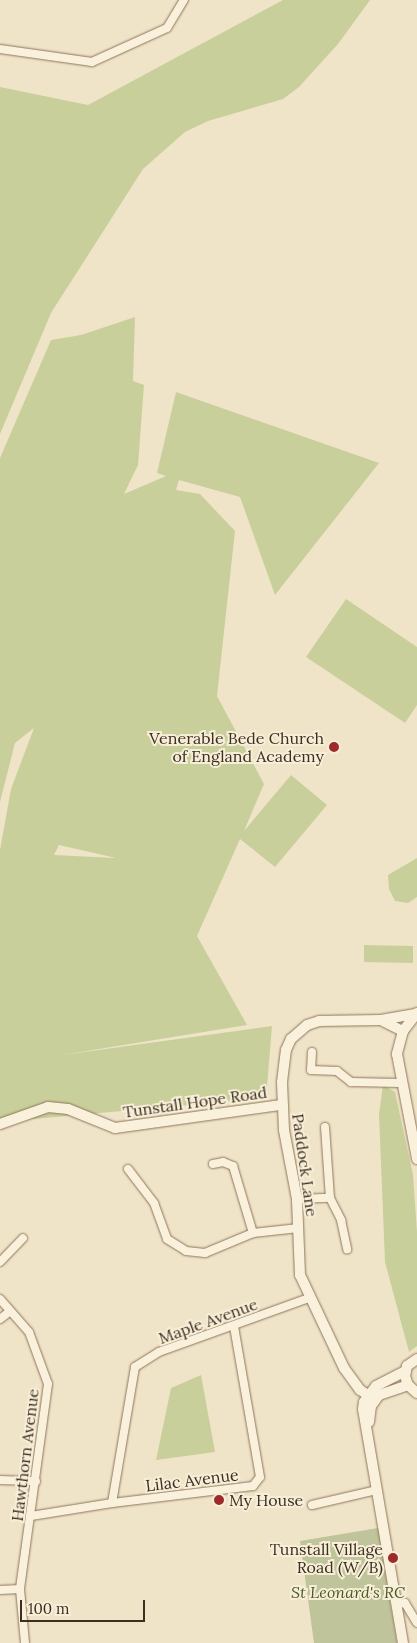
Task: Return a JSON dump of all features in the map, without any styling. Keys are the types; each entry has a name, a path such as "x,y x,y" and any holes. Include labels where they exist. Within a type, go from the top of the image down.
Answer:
{"street":[{"path":"0,49 92,62 110,56 168,28 184,0"},
{"path":"416,1013 403,1031 396,1054 400,1083 417,1159"},
{"name":"Paddock Lane","path":"371,1398 354,1384 344,1368 309,1298 298,1264 299,1228 297,1199 281,1106 286,1050 297,1032 319,1021 381,1020 416,1013"},
{"name":"Paddock Lane","path":"381,1020 403,1031"},
{"path":"312,1052 311,1070 337,1071 351,1082 400,1083"},
{"name":"Tunstall Hope Road","path":"0,1124 48,1107 68,1109 115,1128 281,1106"},
{"path":"325,1127 330,1198 341,1220 347,1249"},
{"path":"213,1164 223,1162 233,1166 253,1233"},
{"path":"128,1169 154,1203 167,1239 186,1251 205,1252 253,1233 299,1228"},
{"path":"297,1199 330,1198"},
{"path":"0,1262 23,1238"},
{"name":"Maple Avenue","path":"112,1503 135,1367 159,1352 309,1298"},
{"path":"0,1299 9,1312 0,1319"},
{"name":"Hawthorn Avenue","path":"9,1312 29,1332 48,1384 20,1589 25,1643"},
{"name":"Lilac Avenue","path":"31,1516 112,1503 253,1486 260,1477 234,1326"},
{"path":"403,1643 363,1410 376,1386 405,1371 417,1359"},
{"path":"371,1398 383,1392 414,1392 405,1371"},
{"path":"0,1480 36,1481"},
{"path":"312,1506 377,1490"},
{"path":"0,1590 20,1589"},
{"path":"396,1604 405,1603 417,1623"}],"green space":[{"path":"283,0 370,0 338,44 299,87 283,99 208,121 185,132 143,169 51,313 0,434 0,87 88,105"},
{"path":"135,317 133,381 144,385 138,465 124,494 166,476 157,473 176,392 379,463 275,595 240,497 179,480 176,490 200,494 235,531 217,696 264,784 244,831 291,775 327,805 275,867 240,839 197,936 247,1025 62,1055 272,1026 266,1098 0,1122 0,850 11,789 34,728 15,743 0,802 0,458 51,340 81,335","holes":["59,845 116,858 54,855"]},
{"path":"346,599 417,647 417,705 405,723 306,657"},
{"path":"417,858 417,897 408,903 395,901 389,889 388,875"},
{"path":"364,945 413,946 413,963 364,962"},
{"path":"383,1085 395,1092 413,1175 417,1232 417,1346 409,1352 385,1262 379,1114"},
{"path":"201,1375 215,1452 156,1460 171,1388"},
{"name":"St Leonard's RC","path":"378,1528 397,1643 314,1643 300,1541"}],"place":[{"name":"Venerable Bede Church of England Academy","path":"334,747"},
{"name":"My House","path":"219,1500"},
{"name":"Tunstall Village Road (W/B)","path":"393,1558"}]}
